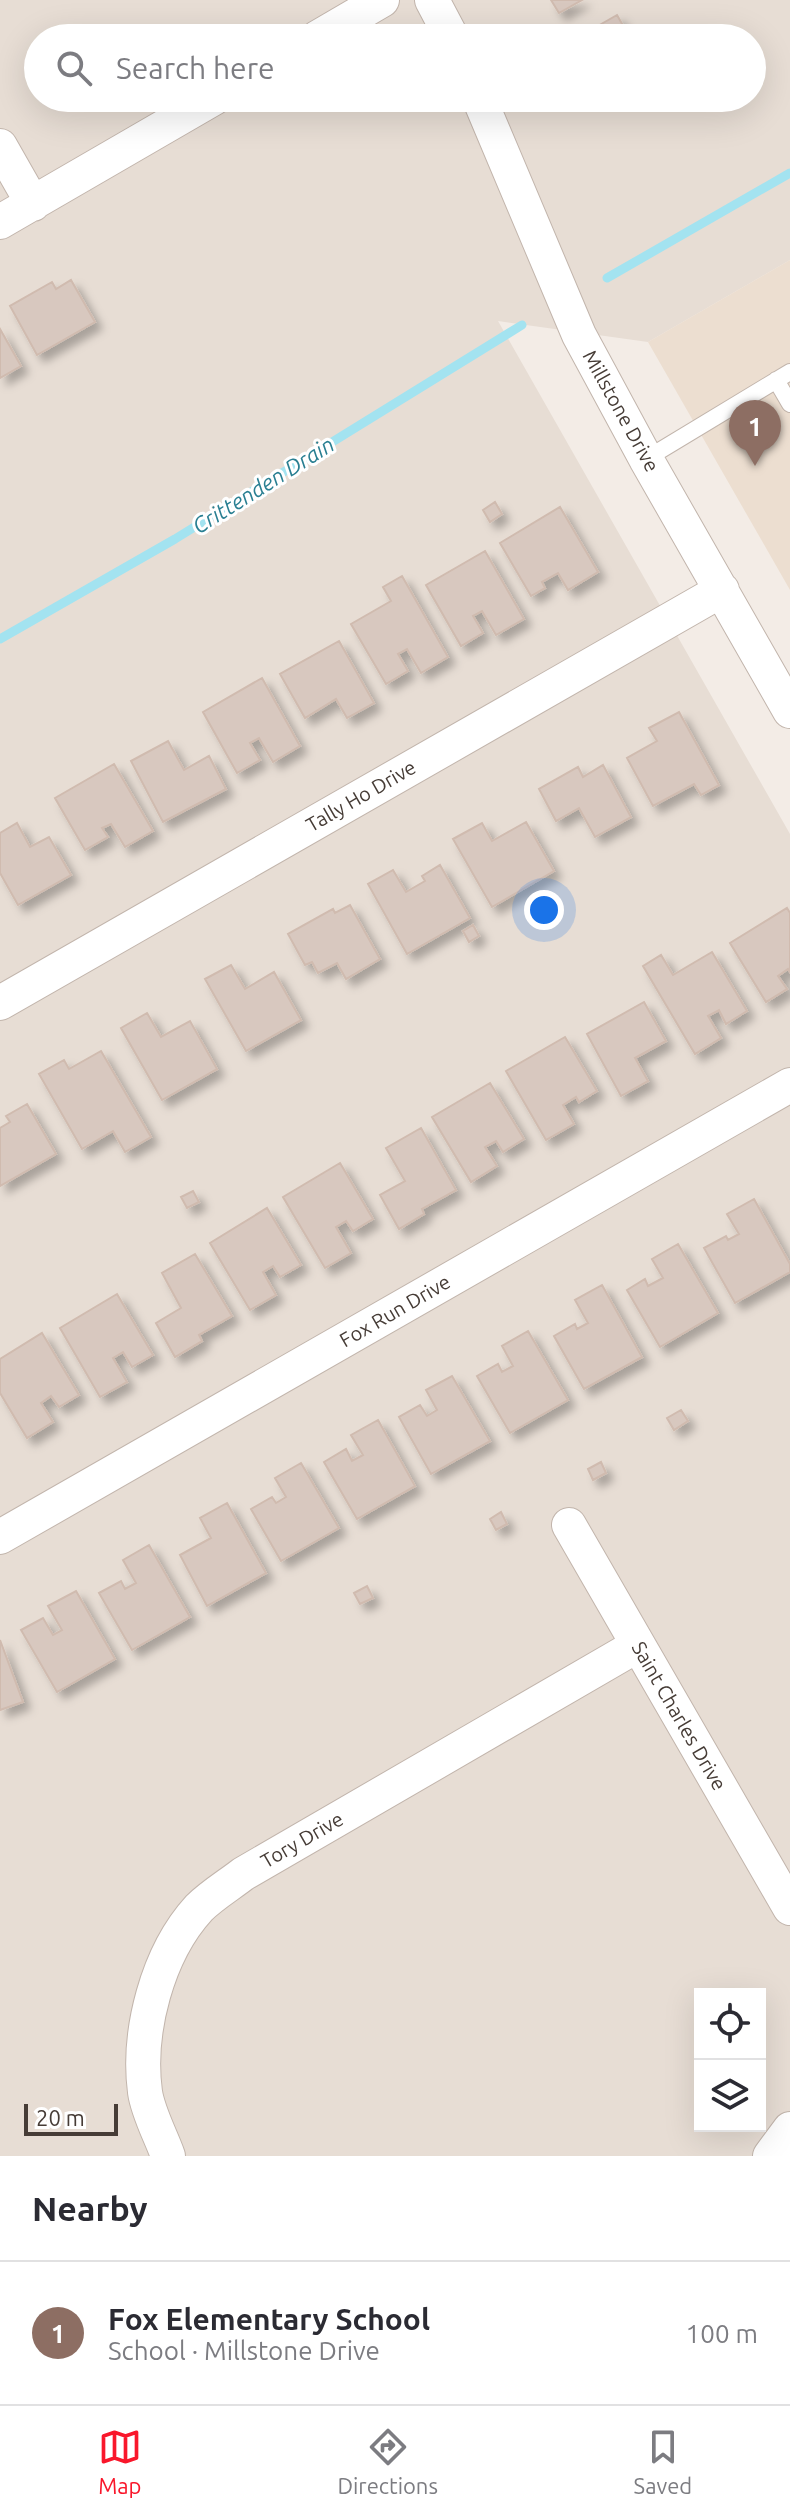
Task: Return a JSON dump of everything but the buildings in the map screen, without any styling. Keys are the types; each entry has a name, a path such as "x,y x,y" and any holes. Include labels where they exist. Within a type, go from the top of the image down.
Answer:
{"street":[{"path":"341,24 382,0"},
{"path":"432,0 445,24"},
{"path":"0,222 190,112"},
{"name":"Millstone Drive","path":"485,112 579,335 790,711"},
{"path":"0,146 33,204"},
{"name":"Tally Ho Drive","path":"0,1003 722,590"},
{"name":"Fox Run Drive","path":"0,1537 790,1085"},
{"name":"Saint Charles Drive","path":"569,1525 790,1908"},
{"name":"Tory Drive","path":"168,2156 145,2095 144,2038 155,1986 175,1943 199,1908 243,1874 638,1645"},
{"path":"770,2156 790,2129"}],"lane":[{"path":"646,459 783,376 790,404"}],"shaded area":[{"path":"0,0 790,0 790,260 648,342 498,321 790,834 790,2156 0,2156"},
{"path":"790,260 790,590 648,342"}],"waterway":[{"name":"Crittenden Drain","path":"607,278 790,173"},
{"name":"Crittenden Drain","path":"0,639 175,539 522,325"}],"place":[{"name":"Fox Elementary School","path":"755,466"}]}
